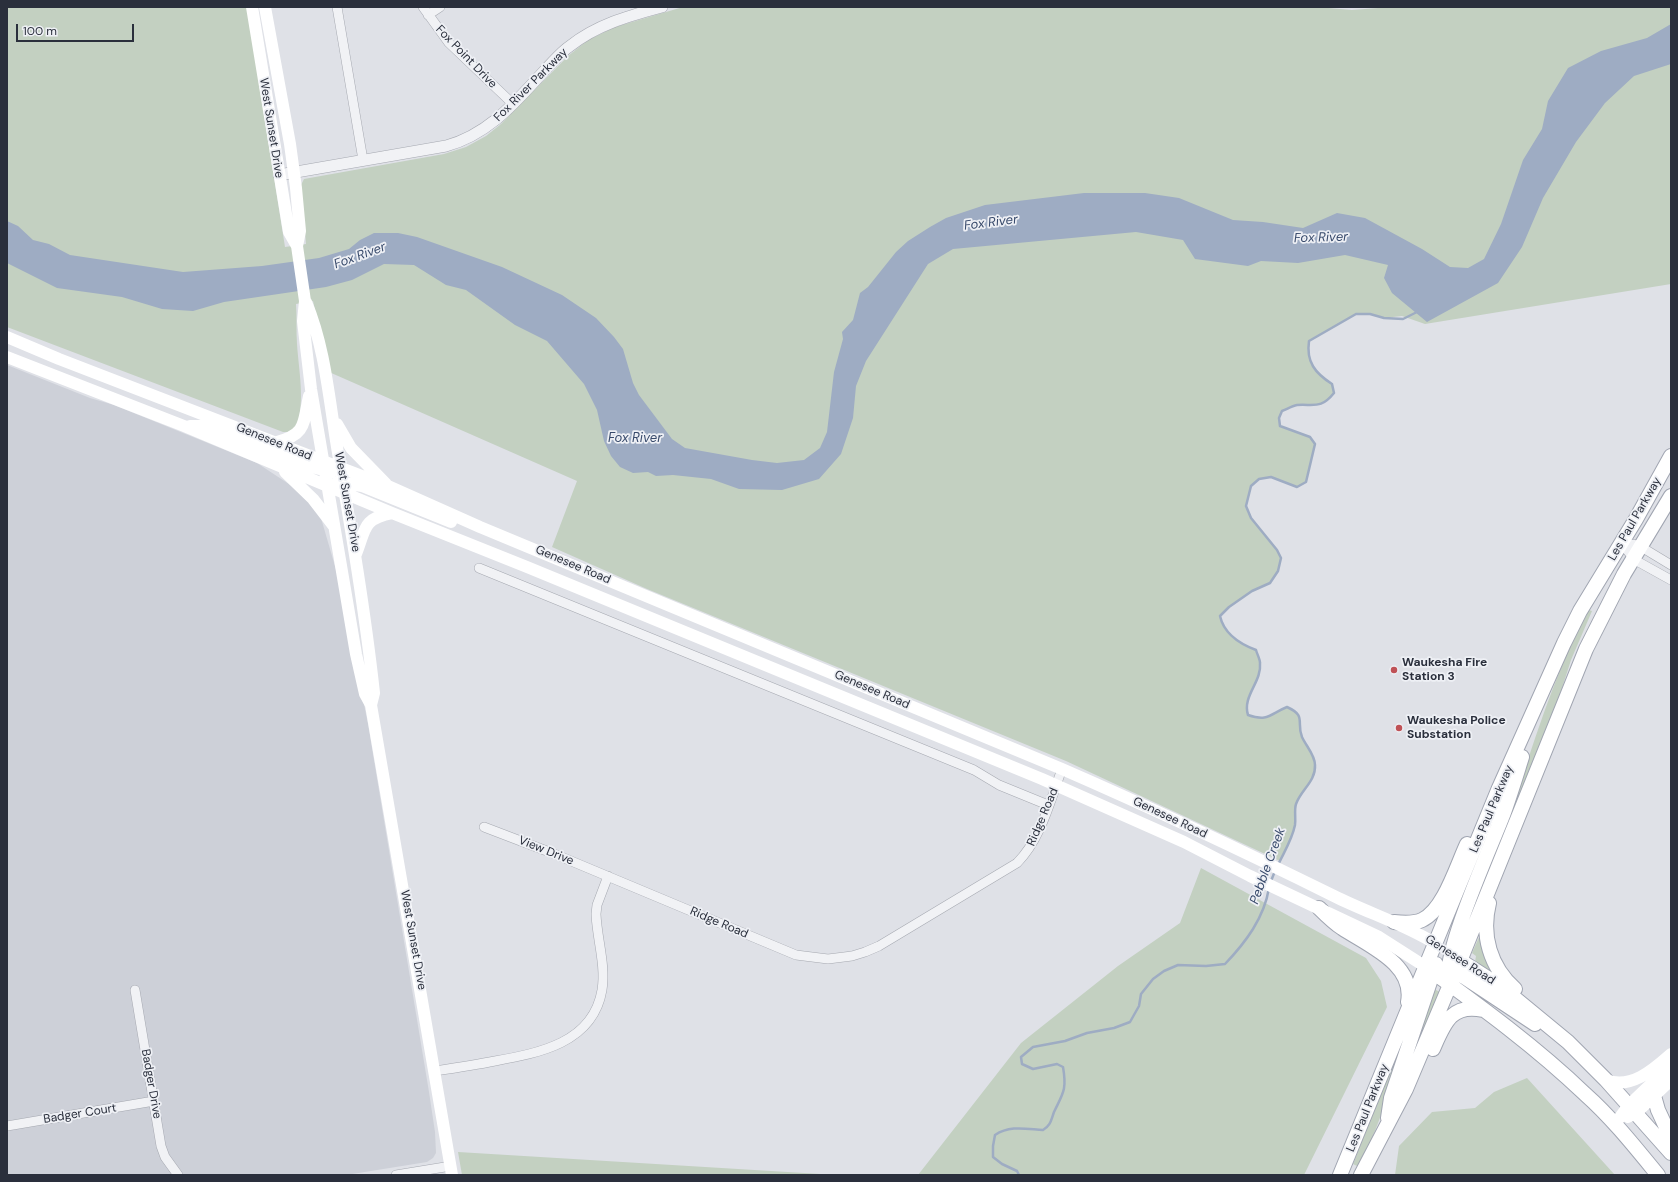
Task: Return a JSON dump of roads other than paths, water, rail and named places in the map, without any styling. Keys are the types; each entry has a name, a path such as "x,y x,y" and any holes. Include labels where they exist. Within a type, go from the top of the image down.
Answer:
{"main road":[{"name":"West Sunset Drive","path":"252,7 289,232 297,246"},
{"name":"West Sunset Drive","path":"265,7 294,172 300,231 297,246 305,301 303,321 311,389 356,654 365,694 371,705 452,1170"},
{"name":"West Sunset Drive","path":"305,301 313,320 332,414 356,555 374,693 371,705"},
{"name":"Genesee Road","path":"7,337 59,359 277,442 324,467 341,468 388,486 480,527 1062,769 1159,811 1339,899 1394,922 1436,944 1445,968 1483,1010 1544,1056 1586,1094 1658,1175"},
{"name":"Genesee Road","path":"7,357 184,426 327,487 344,488 392,513 527,567 1056,785 1184,842 1250,876 1445,968 1500,986 1565,1040 1606,1080 1671,1153"},
{"path":"277,442 290,439 300,432 305,421 311,389"},
{"path":"332,414 351,448 388,486"},
{"path":"184,426 211,426 304,465 324,467"},
{"name":"Les Paul Parkway","path":"1445,968 1436,944 1499,788 1580,611 1671,456"},
{"path":"280,467 313,499 334,526"},
{"path":"344,488 362,486 462,526 480,527"},
{"name":"Les Paul Parkway","path":"1361,1175 1385,1132 1406,1089 1445,968 1500,862 1586,649 1607,604 1671,496"},
{"path":"356,555 368,523 376,517 392,513"},
{"path":"1385,1132 1391,1098 1419,1011 1445,968 1502,815 1550,675"},
{"path":"1394,922 1414,922 1422,920 1435,909 1446,891 1474,827 1499,788"},
{"path":"1500,862 1486,922 1487,939 1492,958 1509,984 1552,1020 1565,1040"},
{"path":"1319,908 1341,928 1380,952 1402,971 1409,988 1406,1016"},
{"name":"Les Paul Parkway","path":"1340,1175 1406,1016 1445,968"},
{"path":"1385,1132 1408,1105 1447,1021 1456,1012 1462,1009 1473,1008 1483,1010"},
{"path":"1606,1080 1619,1083 1636,1079 1658,1066 1671,1054"},
{"path":"1633,1109 1671,1065"},
{"path":"1614,1124 1633,1109 1654,1096 1671,1080"},
{"path":"1654,1096 1658,1110 1671,1138"}],"street":[{"path":"337,7 363,160"},
{"name":"Fox Point Drive","path":"423,7 449,43 513,104"},
{"path":"428,15 440,7"},
{"name":"Fox River Parkway","path":"279,175 458,143 480,132 497,120 568,47 587,34 615,20 658,8"},
{"path":"1621,543 1630,543 1640,546 1671,565"},
{"path":"1621,543 1633,558 1671,580"},
{"path":"479,568 974,770 999,784 1048,805"},
{"name":"Ridge Road","path":"608,876 796,955 818,958 840,958 858,954 879,946 1017,863 1028,852 1038,833 1062,769"},
{"name":"View Drive","path":"484,827 608,876"},
{"path":"435,1071 501,1060 549,1049 576,1034 586,1023 596,1009 602,991 603,973 596,914 597,904 608,876"},
{"name":"Badger Drive","path":"135,990 162,1146 169,1163 178,1175"},
{"name":"Badger Court","path":"7,1126 154,1101"},
{"path":"396,1175 452,1170"}],"water":[{"name":"Fox River","path":"1671,24 1671,64 1634,76 1605,103 1576,142 1543,198 1522,247 1498,283 1427,322 1392,293 1384,278 1388,265 1345,255 1298,263 1261,261 1248,266 1195,259 1183,240 1136,232 953,249 928,264 866,361 856,386 853,418 841,454 819,479 782,490 739,489 711,479 673,475 656,476 648,472 633,473 620,467 611,456 604,441 597,410 584,384 547,341 515,325 466,290 446,285 414,265 384,264 352,280 326,287 224,302 193,311 162,309 122,297 57,288 7,263 7,221 18,226 33,240 49,244 70,255 183,272 262,266 319,258 349,249 360,240 374,233 398,233 417,237 502,267 562,295 596,318 623,349 633,383 639,395 672,439 685,448 777,463 804,460 820,448 827,432 834,372 843,339 842,332 853,320 860,293 868,287 896,252 908,241 946,218 985,205 1084,193 1145,193 1179,198 1233,220 1263,222 1303,228 1337,213 1365,218 1422,249 1450,267 1468,268 1484,259 1501,224 1523,160 1542,129 1548,101 1568,68 1601,51 1647,38"}],"waterway":[{"name":"Pebble Creek","path":"1278,865 1294,830 1296,804 1311,781 1315,771 1315,761 1300,732 1299,716 1293,710 1287,707 1269,716 1260,718 1248,715 1248,702 1260,670 1260,660 1256,650 1244,645 1229,633 1220,616 1229,607 1252,591 1270,583 1278,571 1281,558 1277,550 1251,518 1246,506 1251,486 1259,479 1271,477 1297,487 1306,482 1315,444 1310,437 1280,426 1279,418 1282,411 1297,405 1321,404 1334,393 1332,384 1316,371 1310,361 1308,348 1309,341 1356,314 1370,314 1384,318 1403,319 1417,312 1418,310"},
{"name":"Pebble Creek","path":"1271,881 1275,871"},
{"name":"Pebble Creek","path":"1019,1175 1017,1171 1002,1164 993,1157 995,1135 1012,1129 1043,1130 1046,1128 1062,1095 1065,1081 1063,1067 1057,1064 1033,1069 1022,1064 1021,1057 1033,1047 1065,1041 1087,1033 1114,1028 1130,1022 1139,1006 1141,994 1153,979 1164,971 1178,965 1206,966 1225,964 1253,929 1267,899 1269,888"}],"place":[{"name":"Waukesha Fire Station 3","path":"1394,670"},
{"name":"Waukesha Police Substation","path":"1399,728"}]}
